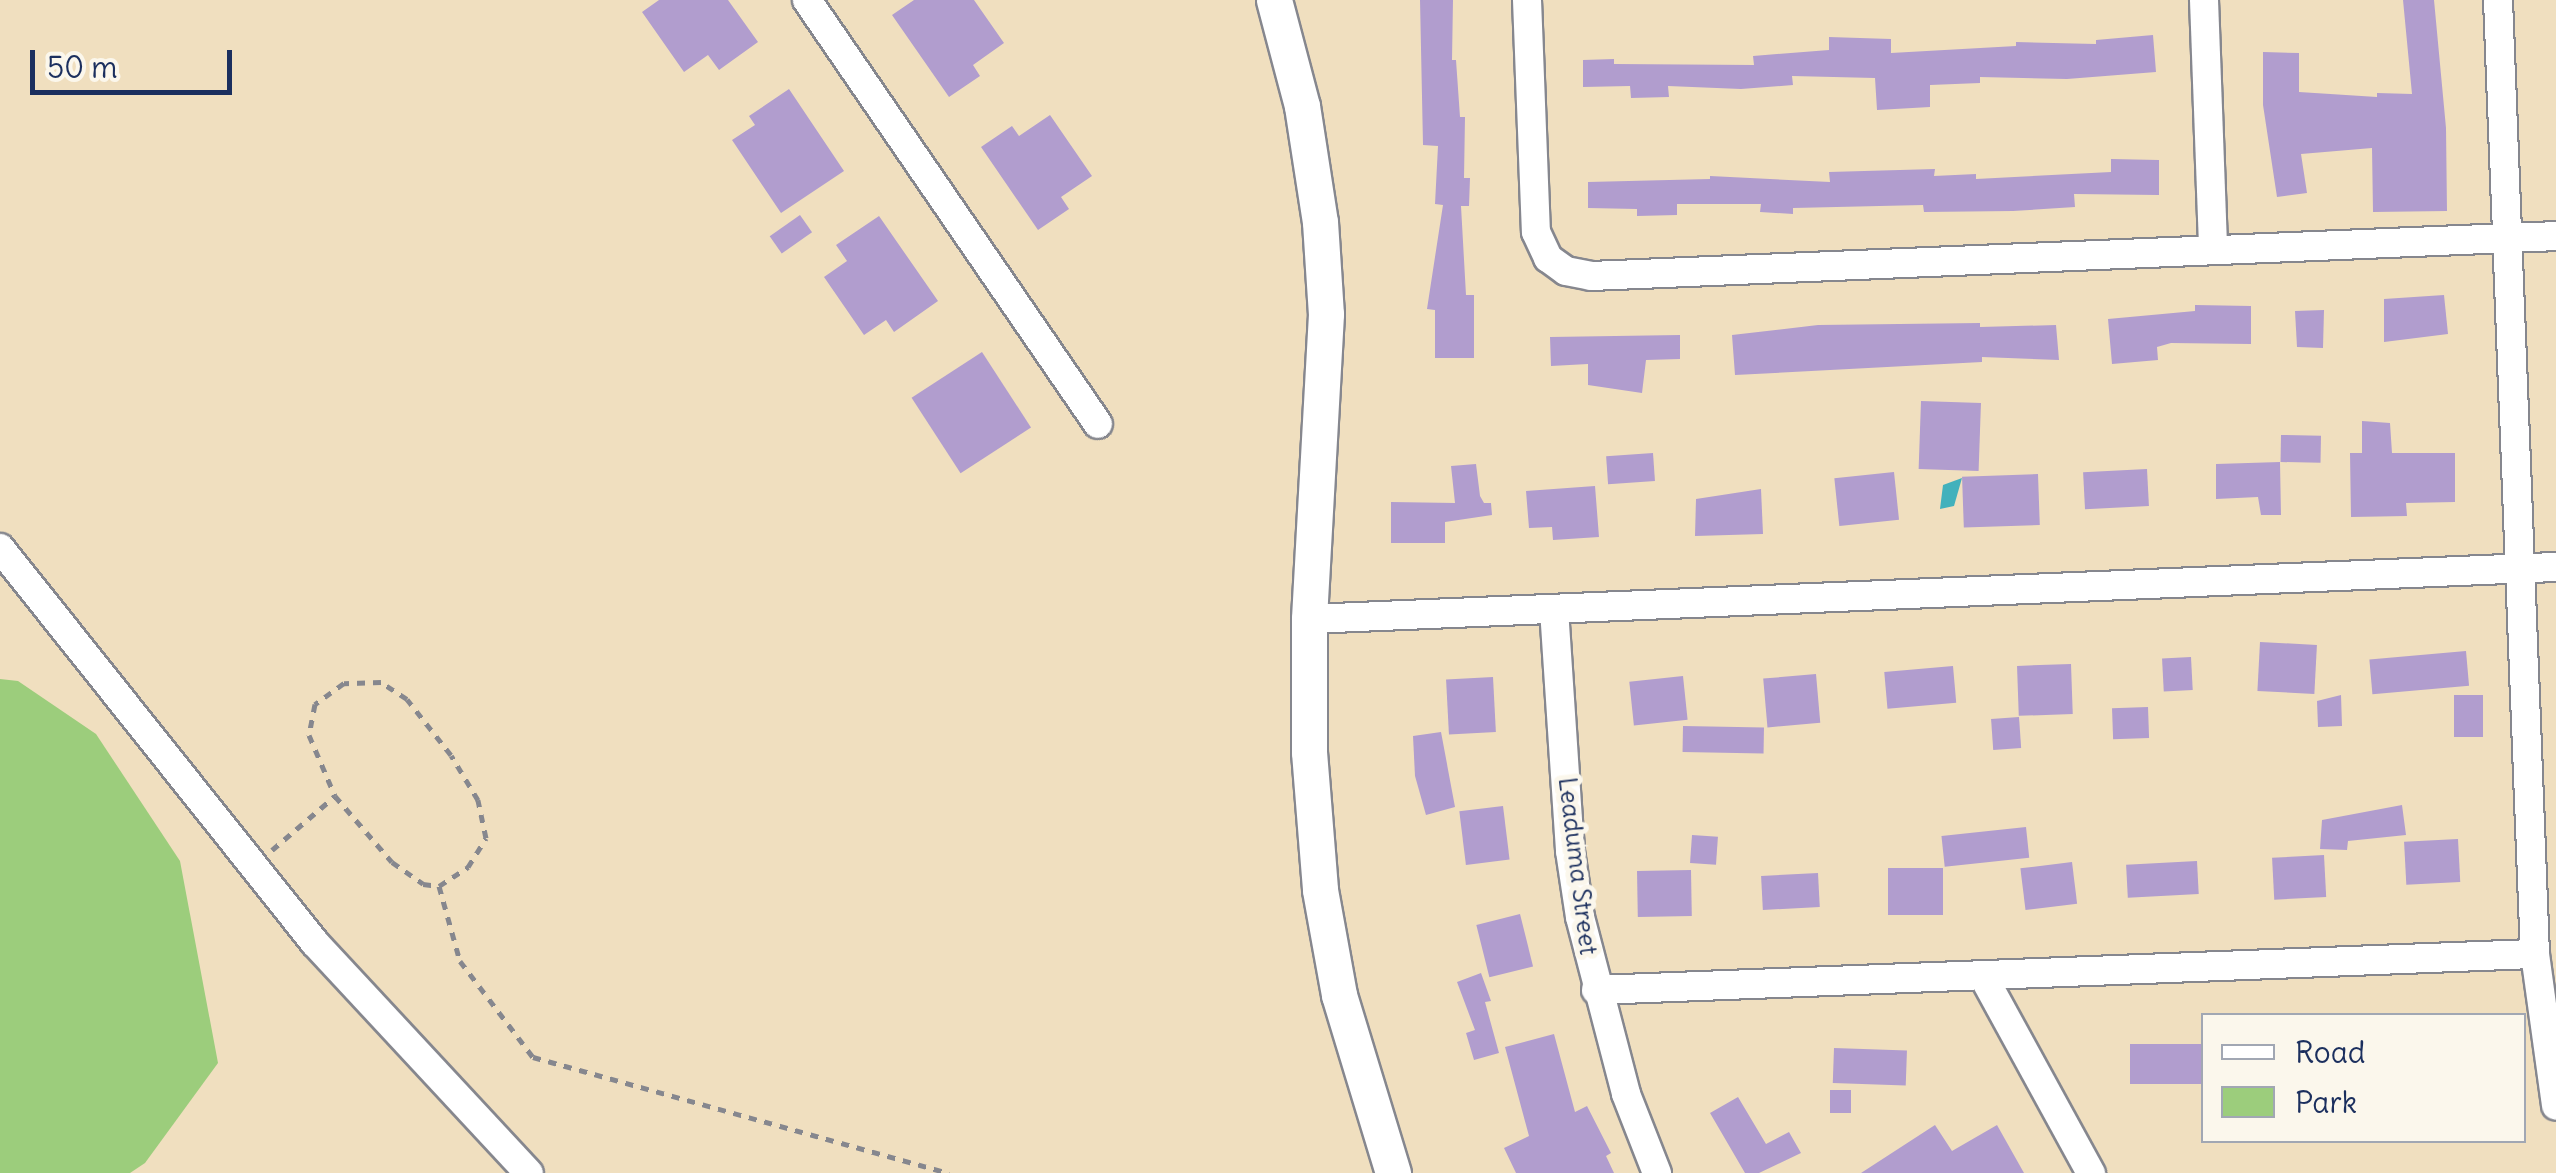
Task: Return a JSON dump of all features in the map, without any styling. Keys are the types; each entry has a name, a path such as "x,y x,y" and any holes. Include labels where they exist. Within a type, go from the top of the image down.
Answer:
{"main road":[{"path":"1274,0 1302,106 1320,222 1324,296 1323,417 1309,619 1309,752 1320,890 1339,995 1394,1173"}],"street":[{"path":"807,0 1098,424"},
{"path":"1527,0 1536,232 1548,258 1566,272 1591,276 2556,236"},
{"path":"2204,0 2213,250"},
{"path":"2498,0 2535,954 2556,1106"},
{"path":"0,548 314,943 529,1173"},
{"path":"1309,619 2556,567"},
{"name":"Leaduma Street","path":"1554,609 1570,851 1596,990 1626,1094 1657,1173"},
{"path":"1596,990 2535,954"},
{"path":"1983,976 2090,1173"}],"path":[{"path":"381,682 396,690 451,755 485,819 486,838 480,854 439,886 406,874 335,796 309,735 315,704 344,683 381,682"},
{"path":"251,867 335,796"},
{"path":"439,886 460,961 533,1056 948,1173"}],"green space":[{"path":"0,679 18,681 96,734 180,861 218,1063 145,1163 130,1173 0,1173"}],"water":[{"path":"1962,478 1954,506 1940,509 1943,485"}],"building":[{"path":"659,0 728,0 758,42 719,70 708,55 684,72 642,12"},
{"path":"914,0 974,0 1004,43 973,65 980,76 949,97 892,15"},
{"path":"1420,0 1453,0 1452,60 1456,60 1460,117 1465,117 1464,178 1470,178 1469,206 1461,206 1466,295 1474,295 1474,358 1435,358 1435,310 1427,309 1443,205 1435,204 1438,146 1423,145"},
{"path":"2403,0 2434,0 2446,128 2447,211 2373,212 2372,148 2301,154 2307,193 2277,197 2263,105 2263,52 2299,53 2299,92 2377,97 2377,93 2412,94"},
{"path":"2153,35 2156,72 2067,79 1980,77 1980,83 1930,85 1930,107 1877,110 1875,78 1792,76 1793,85 1741,89 1668,86 1669,97 1631,98 1630,86 1583,87 1583,60 1614,59 1614,64 1754,65 1753,56 1829,50 1829,37 1891,39 1891,53 2016,46 2016,42 2096,44 2096,40"},
{"path":"789,89 844,171 781,213 732,140 755,125 749,116"},
{"path":"1050,115 1092,176 1061,197 1069,209 1038,230 981,147 1012,126 1019,136"},
{"path":"2111,159 2159,160 2159,195 2074,194 2075,207 2013,211 1924,212 1923,205 1793,208 1793,214 1760,212 1761,204 1677,204 1677,215 1637,216 1637,209 1588,208 1588,182 1710,176 1830,182 1829,172 1935,169 1934,176 1976,174 1976,179 2111,172"},
{"path":"800,215 812,232 782,253 770,236"},
{"path":"879,216 938,301 894,332 886,320 864,335 824,277 847,261 836,245"},
{"path":"2444,295 2448,334 2384,342 2384,299"},
{"path":"2195,305 2251,306 2251,344 2171,343 2157,347 2158,360 2112,364 2108,319 2195,311"},
{"path":"2324,310 2323,348 2297,347 2295,311"},
{"path":"1980,323 1980,327 2056,325 2059,360 1982,357 1982,362 1735,375 1732,335 1818,325"},
{"path":"1680,335 1680,359 1646,360 1642,393 1588,385 1588,364 1551,366 1550,337"},
{"path":"982,352 1031,427 961,473 912,398"},
{"path":"1921,401 1981,403 1979,471 1919,469"},
{"path":"2362,421 2390,423 2392,453 2455,453 2455,502 2406,503 2407,516 2351,517 2350,453 2362,453"},
{"path":"2281,435 2321,436 2321,463 2281,462"},
{"path":"1653,453 1655,481 1608,484 1606,456"},
{"path":"2280,462 2281,515 2261,515 2258,497 2216,499 2216,464"},
{"path":"1476,464 1480,496 1484,503 1491,503 1492,515 1445,522 1445,543 1391,543 1391,502 1455,503 1451,466"},
{"path":"2147,469 2149,506 2085,509 2083,472"},
{"path":"1894,472 1899,520 1839,526 1834,478"},
{"path":"2038,474 2040,525 1964,528 1962,477"},
{"path":"1595,486 1599,537 1553,540 1552,527 1529,528 1526,491"},
{"path":"1761,489 1763,534 1695,536 1696,499"},
{"path":"2260,642 2317,645 2314,694 2257,691"},
{"path":"2466,651 2469,686 2372,694 2369,659"},
{"path":"2191,657 2193,690 2164,691 2162,659"},
{"path":"2071,664 2073,714 2019,716 2017,666"},
{"path":"1953,666 1956,703 1887,709 1884,672"},
{"path":"1816,674 1820,723 1767,727 1763,679"},
{"path":"1683,676 1688,720 1634,725 1629,682"},
{"path":"1493,677 1496,732 1449,734 1446,679"},
{"path":"2341,695 2342,726 2318,727 2317,701"},
{"path":"2454,695 2483,695 2483,737 2454,737"},
{"path":"2148,707 2149,738 2113,739 2112,708"},
{"path":"2019,717 2021,748 1993,750 1991,719"},
{"path":"1683,726 1764,727 1764,753 1683,752"},
{"path":"1441,732 1455,807 1426,815 1415,776 1413,736"},
{"path":"2402,805 2406,835 2348,841 2347,850 2320,849 2322,820"},
{"path":"1503,806 1510,860 1466,865 1459,811"},
{"path":"2026,827 2029,858 1945,867 1941,836"},
{"path":"1692,835 1718,837 1716,865 1690,863"},
{"path":"2458,839 2460,882 2406,885 2404,842"},
{"path":"2324,855 2326,897 2274,900 2272,858"},
{"path":"2197,861 2199,894 2128,898 2126,865"},
{"path":"2072,862 2077,904 2026,910 2020,868"},
{"path":"1888,868 1943,868 1943,915 1888,915"},
{"path":"1691,870 1692,916 1638,917 1637,871"},
{"path":"1818,873 1820,907 1763,910 1761,876"},
{"path":"1520,914 1533,966 1489,977 1476,925"},
{"path":"1481,973 1491,1001 1485,1002 1499,1053 1474,1060 1466,1033 1475,1030 1457,982"},
{"path":"1554,1034 1575,1112 1587,1106 1611,1153 1606,1156 1614,1173 1516,1173 1504,1148 1529,1136 1505,1047"},
{"path":"2130,1044 2201,1044 2201,1084 2130,1084"},
{"path":"1834,1048 1907,1051 1906,1086 1833,1083"},
{"path":"1830,1090 1851,1090 1851,1113 1830,1113"},
{"path":"1738,1097 1766,1144 1789,1132 1801,1153 1759,1173 1745,1173 1710,1113"},
{"path":"1935,1125 1952,1151 1997,1125 2024,1173 1861,1173"}]}
